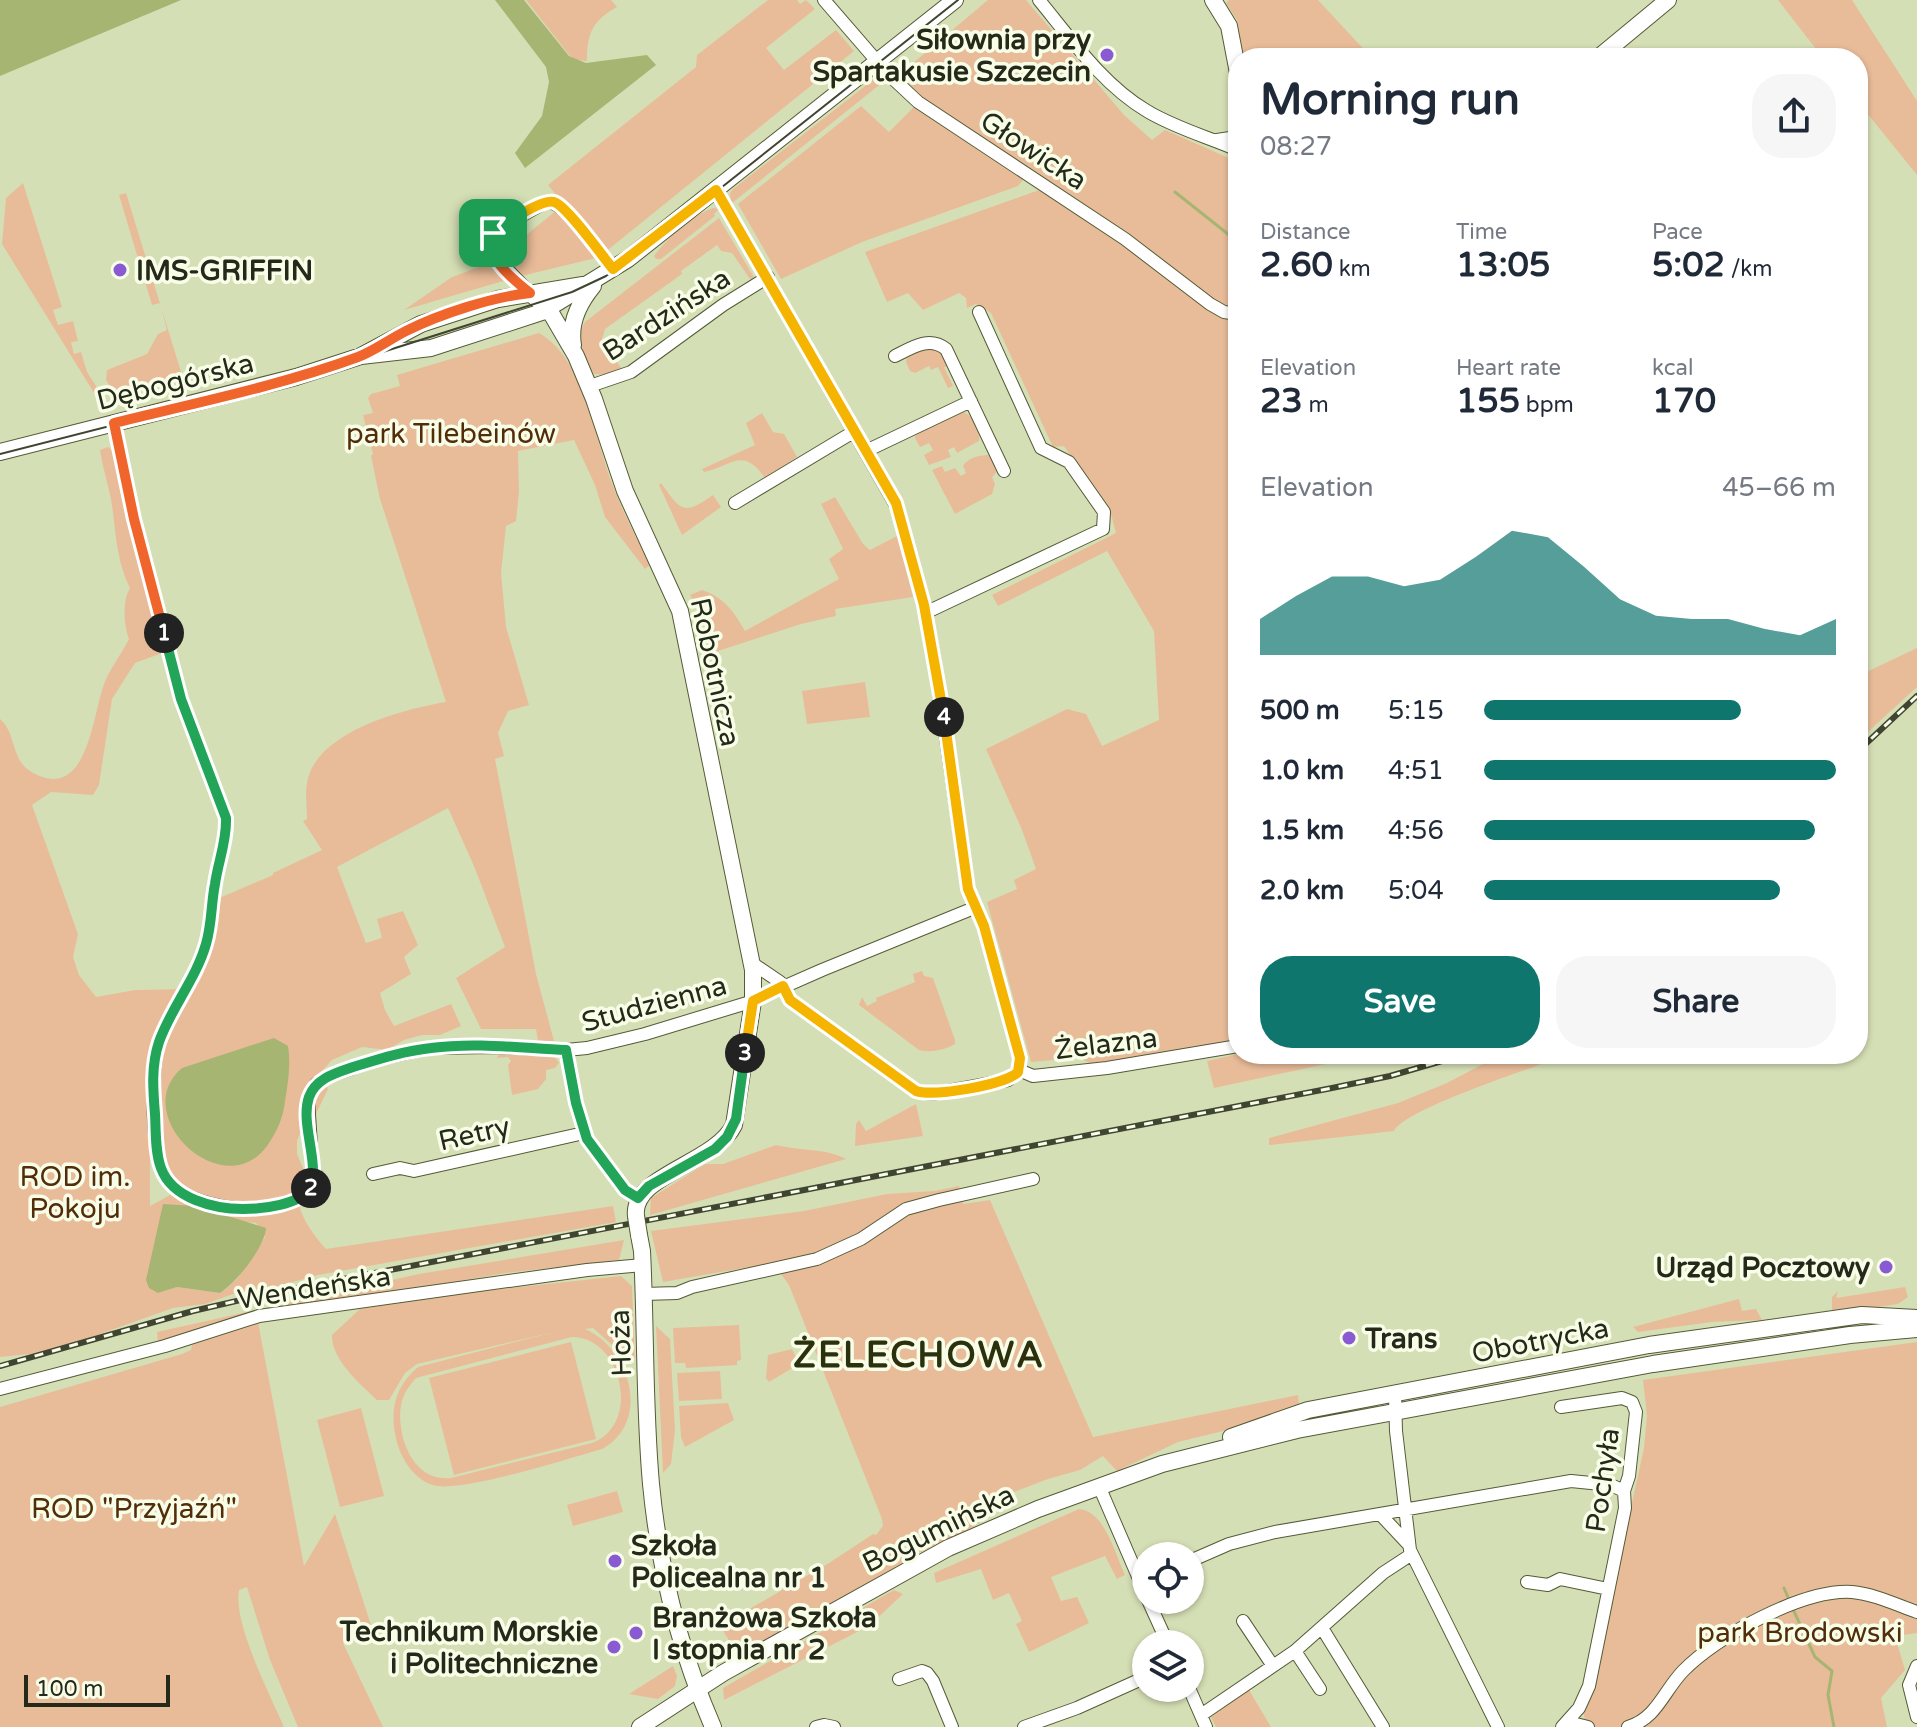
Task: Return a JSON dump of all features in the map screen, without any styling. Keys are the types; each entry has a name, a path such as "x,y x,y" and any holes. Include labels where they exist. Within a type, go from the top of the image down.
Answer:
{"street":[{"name":"Głowicka","path":"824,0 902,88 938,117 1114,231 1210,304 1228,313"},
{"name":"Dębogórska","path":"0,452 283,380 361,356 431,348 549,309 579,286 613,269 955,0"},
{"path":"1039,0 1118,89 1155,116 1228,146"},
{"path":"1213,0 1229,26 1233,48"},
{"path":"1610,48 1668,0"},
{"path":"1210,138 1228,138"},
{"path":"716,190 898,509 925,613 949,747 965,877 974,908 984,926 1020,1058 1019,1070"},
{"path":"549,309 495,257 489,241 498,229 546,202 554,202 565,210 613,269"},
{"name":"Robotnicza","path":"581,368 571,336 574,316 588,291 613,269"},
{"name":"Bardzińska","path":"590,386 629,373 768,277"},
{"name":"Dębogórska","path":"361,356 421,324 498,299 579,286"},
{"name":"Robotnicza","path":"549,309 549,321 581,368"},
{"name":"Robotnicza","path":"549,309 590,386 625,491 683,621 752,963 753,1001"},
{"path":"925,613 1103,529 1104,512 1069,462 1041,448 979,312"},
{"path":"520,320 538,320 553,328"},
{"path":"895,356 919,344 939,344 951,355 1004,471"},
{"path":"866,451 971,401"},
{"name":"Studzienna","path":"114,423 134,519 181,699 226,818 205,947 168,1021 156,1054 153,1089 160,1164 173,1187 191,1198 244,1209 267,1207 308,1193 313,1176 307,1105 316,1084 329,1076 391,1055 430,1048 461,1046 566,1050 659,1031 753,1001 974,908"},
{"path":"735,503 855,431"},
{"name":"Studzienna","path":"752,963 783,986"},
{"name":"Żelazna","path":"783,986 790,1000 916,1091 932,1094 1008,1080 1019,1070 1036,1076 1228,1048"},
{"path":"566,1050 584,1133 625,1190 638,1198 649,1186 715,1149 731,1131 736,1119 753,1001"},
{"name":"Retry","path":"373,1174 400,1168 414,1171 584,1133"},
{"path":"644,1294 677,1293 817,1259 861,1239 906,1209 1033,1179"},
{"name":"Hoża","path":"638,1198 636,1216 643,1265 651,1482 656,1523 678,1629 713,1727"},
{"name":"Wendeńska","path":"0,1389 165,1346 259,1316 587,1270 643,1265"},
{"name":"Obotrycka","path":"1182,1459 1205,1446 1294,1414 1716,1335 1862,1315 1917,1318"},
{"name":"Obotrycka","path":"1099,1486 1267,1436 1743,1349 1917,1329"},
{"path":"1395,1395 1394,1412 1411,1550"},
{"name":"Pochyła","path":"1561,1407 1622,1398 1632,1402 1636,1412 1631,1465 1624,1491 1625,1508 1589,1686 1583,1701 1565,1724"},
{"path":"1204,1556 1252,1537 1571,1481 1611,1485 1624,1491"},
{"path":"1099,1486 1132,1561"},
{"name":"Bogumińska","path":"640,1727 832,1610 948,1548 1017,1517 1099,1486"},
{"path":"1380,1514 1411,1550 1498,1727"},
{"path":"1195,1702 1204,1721 1295,1651 1411,1550"},
{"path":"1527,1582 1548,1585 1560,1579 1608,1589"},
{"path":"1628,1727 1646,1720 1680,1674 1707,1651 1768,1615 1822,1594 1857,1592 1917,1612"},
{"path":"1243,1621 1273,1666"},
{"path":"1322,1628 1383,1727"},
{"path":"1295,1651 1320,1689"},
{"path":"1917,1666 1909,1685 1917,1717"},
{"path":"899,1679 922,1671 927,1673 952,1727"},
{"path":"1024,1727 1063,1714 1132,1683"},
{"path":"1565,1724 1588,1727"},
{"path":"816,1727 834,1727"}],"green space":[{"path":"526,0 611,0 617,7 593,28 587,61 570,56"},
{"path":"768,0 797,0 800,4 806,0 815,9 766,48 784,70 836,30 854,51 604,253 548,185 696,67 697,55"},
{"path":"988,0 1026,0 1124,115 1152,140 1165,130 1228,158 1228,1041 1194,1050 1094,1065 1079,1058 1031,1062 987,902 1017,889 1014,880 1036,869 986,749 1067,709 1086,714 1102,746 1159,720 1154,631 1107,551 998,606 992,595 1116,533 1111,514 1064,446 1053,447 991,313 976,304 967,308 966,298 959,293 923,310 908,293 887,302 865,252 1042,189 1124,246 1130,238 1071,195 927,104 900,74"},
{"path":"1229,0 1318,0 1363,48 1242,48 1237,20 1226,3"},
{"path":"1778,0 1852,0 1917,101 1917,175 1868,114 1868,48 1815,48"},
{"path":"878,76 888,78 731,204 730,193 733,189"},
{"path":"861,106 889,132 915,106 1020,174 1023,180 1018,186 862,242 781,279 738,204"},
{"path":"23,183 62,307 53,310 58,325 73,321 78,341 71,342 74,354 81,352 87,372 105,400 99,401 2,244 6,198"},
{"path":"126,193 160,303 152,305 119,195"},
{"path":"713,208 719,209 715,216 661,259 656,259 654,256 680,228"},
{"path":"558,209 596,258 517,277 510,271 519,261 516,259 525,236"},
{"path":"719,218 755,279 750,279 732,253 721,251 717,245 605,329 602,339 621,368 607,375 594,374 580,342 585,322"},
{"path":"491,255 510,279 404,310 452,277 490,263 487,257"},
{"path":"161,306 182,375 173,377 174,382 117,397 106,380 107,370 147,354 158,334 167,330"},
{"path":"539,333 555,345 578,380 617,496 650,565 645,569 605,517 595,485 574,440 518,451 516,521 506,526 501,573 506,627 529,705 508,711 498,733 504,756 495,759 536,974 554,1041 538,1041 536,1029 481,1029 456,978 505,947 448,808 337,867 366,943 382,938 377,919 403,911 418,945 404,957 411,974 380,993 394,1026 451,1004 461,1026 440,1035 422,1035 404,1040 387,1050 362,1047 332,1060 320,1073 328,1089 312,1122 301,1131 297,1141 297,1154 304,1170 298,1192 299,1202 306,1222 326,1249 613,1206 616,1222 318,1275 233,1294 205,1304 173,1308 86,1339 30,1354 0,1357 0,719 9,731 24,766 49,779 63,777 75,768 83,754 105,681 129,639 125,614 130,588 120,561 100,450 108,447 113,451 162,653 135,663 112,699 99,785 93,795 51,792 32,805 78,934 73,957 79,975 96,997 135,990 189,989 217,899 322,850 303,821 307,819 307,780 317,759 348,734 367,724 446,702 380,499 363,415 373,413 368,398 371,394 400,386 397,375","holes":["150,1132 174,1193 150,1206","196,1206 238,1221 256,1223 265,1237 240,1275 220,1293 177,1287 158,1293"]},
{"path":"924,346 940,349 952,367 944,367 953,386 948,388 938,367 931,370 929,366 915,373 910,371 906,362 908,353"},
{"path":"963,412 976,424 979,441 957,453 954,447 948,450 951,457 929,465 924,455 933,450 929,443 920,447 916,434"},
{"path":"762,413 773,432 784,434 797,457 765,478 757,468 743,460 704,472 702,469 755,445 746,423"},
{"path":"989,455 997,464 992,477 995,484 992,494 955,514 932,470 942,466 945,472 955,468 961,476 966,473 963,466 967,461"},
{"path":"661,483 673,500 683,507 695,506 713,495 721,507 682,535 659,485"},
{"path":"835,497 863,544 870,550 897,536 913,597 835,609 836,616 715,652 705,621 690,595 702,590 717,597 733,612 745,631 839,579 829,559 843,549 821,504"},
{"path":"1917,648 1917,687 1868,732 1868,671"},
{"path":"865,682 870,717 807,724 802,691"},
{"path":"922,971 924,976 933,978 955,1040 955,1044 942,1049 919,1050 859,1005 862,997 867,1006 877,1001 876,998 915,982 913,974"},
{"path":"500,1053 550,1056 559,1063 555,1068 546,1070 546,1079 538,1089 512,1095 508,1065 511,1061 508,1057 497,1058"},
{"path":"1228,1056 1228,1064 1326,1064 1214,1088 1207,1061"},
{"path":"1483,1064 1541,1064 1446,1100 1403,1122 1394,1131 1269,1145 1269,1138 1398,1103"},
{"path":"916,1104 923,1136 855,1146 859,1120 866,1131"},
{"path":"776,1145 830,1153 846,1159 650,1215 651,1198 705,1164 723,1164"},
{"path":"959,1186 963,1204 990,1200 1093,1437 1298,1395 1299,1405 1236,1428 1178,1442 1117,1471 1103,1456 1080,1470 965,1511 909,1541 992,1503 994,1508 988,1510 990,1515 973,1527 921,1552 909,1547 908,1543 899,1547 917,1555 738,1655 720,1626 876,1535 883,1526 882,1519 789,1285 773,1263 663,1282 651,1231 804,1211 887,1194"},
{"path":"624,1240 619,1260 506,1273 417,1288 158,1343 157,1332 419,1274"},
{"path":"621,1276 632,1286 635,1361 629,1360 593,1328 585,1329 614,1352 629,1386 627,1422 617,1437 602,1449 515,1474 466,1484 433,1485 425,1482 407,1465 397,1441 395,1405 400,1389 418,1367 558,1331 417,1364 405,1373 389,1400 377,1400 348,1370 336,1353 332,1335 360,1309 473,1292","holes":["572,1337 589,1341 603,1351 620,1383 621,1401 617,1418 608,1433 592,1443 451,1478 438,1478 426,1473 410,1455 400,1417 403,1397 416,1378"]},
{"path":"1905,1287 1908,1297 1898,1304 1829,1314 1832,1297 1838,1291 1836,1298"},
{"path":"1739,1299 1742,1311 1756,1309 1762,1320 1712,1322 1638,1332 1633,1327"},
{"name":"ROD \"Przyjaźń\"","path":"258,1322 304,1566 335,1514 372,1628 343,1643 383,1727 298,1727 270,1660 247,1587 239,1590 239,1604 247,1640 284,1727 0,1727 0,1407 182,1354 191,1350 192,1345"},
{"path":"739,1325 741,1360 737,1361 737,1365 686,1368 685,1363 675,1363 673,1328"},
{"path":"656,1326 670,1339 675,1430 671,1464 663,1473"},
{"path":"571,1342 596,1439 454,1475 429,1378"},
{"name":"park Brodowski","path":"1917,1342 1917,1633 1895,1636 1905,1670 1881,1698 1887,1727 1586,1727 1583,1710 1598,1658 1644,1448 1647,1416 1643,1380"},
{"path":"792,1349 799,1364 769,1382 766,1378 768,1355"},
{"path":"720,1371 722,1399 679,1401 677,1373"},
{"path":"728,1403 734,1420 685,1447 681,1437 679,1406"},
{"path":"361,1408 384,1496 340,1507 317,1420"},
{"path":"617,1491 623,1512 573,1526 567,1505"},
{"path":"1079,1509 1096,1517 1102,1525 1125,1575 1117,1579 1105,1556 1051,1577 1061,1601 1077,1597 1089,1623 1029,1652 1016,1624 1022,1621 1009,1593 993,1600 981,1569 936,1583 934,1573"},
{"path":"894,1590 903,1594 869,1626 724,1700 723,1688"},
{"path":"673,1666 677,1676 675,1686 658,1699 629,1694"},
{"path":"1249,1690 1271,1727 1216,1727 1211,1717"}],"shaded area":[{"path":"0,0 181,0 0,76"},
{"path":"495,0 524,0 569,56 586,63 647,55 656,65 525,168 515,153 542,116 549,82 546,67"},
{"path":"274,1038 288,1046 289,1060 284,1107 274,1135 267,1146 248,1162 227,1166 206,1160 187,1147 173,1129 166,1108 168,1087 182,1068"},
{"path":"163,1204 196,1206 266,1228 261,1245 249,1264 220,1293 177,1287 158,1293 149,1288 146,1280"}],"waterway":[{"path":"1175,192 1228,234"},
{"path":"1784,1588 1790,1602"},
{"path":"1793,1609 1815,1657 1832,1671 1828,1695 1834,1727"}],"tram line":[{"path":"0,454 310,375 572,292 606,276 958,0"}],"railway":[{"path":"1868,742 1917,696"},
{"path":"0,1366 193,1311 271,1293 1332,1088 1431,1064"}],"place":[{"name":"Siłownia przy Spartakusie Szczecin","path":"1107,55"},
{"name":"IMS-GRIFFIN","path":"120,270"},
{"name":"Urząd Pocztowy","path":"1886,1267"},
{"name":"Trans","path":"1349,1338"},
{"name":"Szkoła Policealna nr 1","path":"615,1561"},
{"name":"Branżowa Szkoła I stopnia nr 2","path":"636,1633"},
{"name":"Technikum Morskie i Politechniczne","path":"614,1647"}],"district":[{"name":"ŻELECHOWA","path":"919,1354"}],"route":[{"path":"716,190 896,503 924,605 949,747 969,895 984,926 1020,1058 1020,1068 1008,1080 923,1094 910,1088 790,1000 783,986 753,1001 736,1119 727,1137 715,1149 649,1186 638,1198 625,1190 584,1133 566,1050 444,1046 391,1055 329,1076 316,1084 307,1105 313,1176 308,1193 267,1207 244,1209 210,1204 191,1198 173,1187 163,1173 158,1151 153,1070 168,1021 200,960 208,937 226,818 181,699 134,519 114,423 339,363 361,356 421,324 498,299 530,293 491,252 489,241 493,233 525,212 546,202 554,202 562,206 613,269 716,190"}],"park label":[{"name":"park Tilebeinów","path":"451,433"},
{"name":"ROD im. Pokoju","path":"75,1192"}]}
